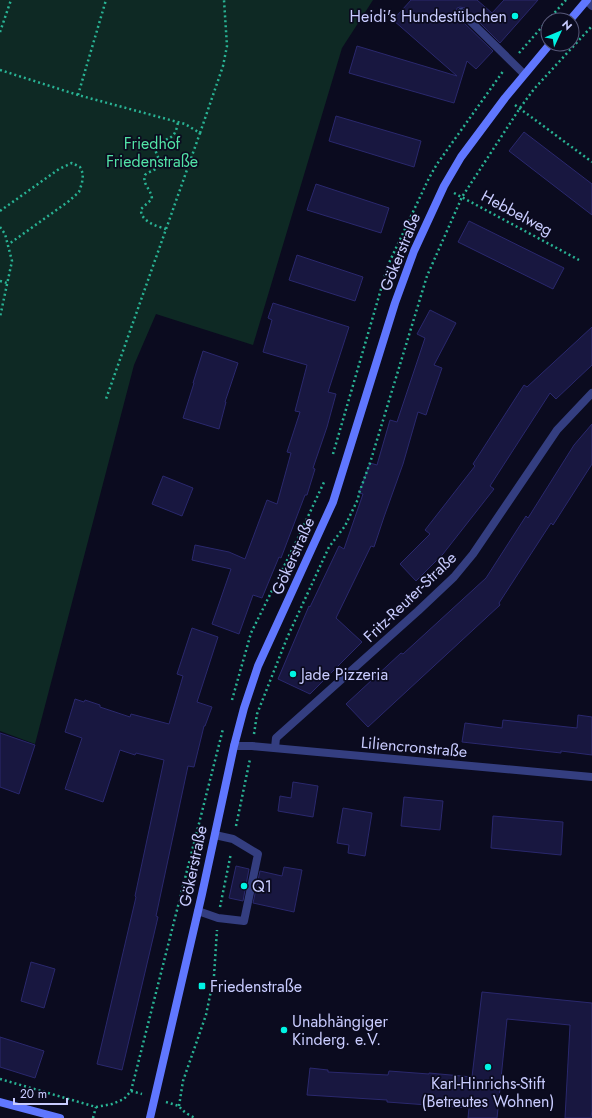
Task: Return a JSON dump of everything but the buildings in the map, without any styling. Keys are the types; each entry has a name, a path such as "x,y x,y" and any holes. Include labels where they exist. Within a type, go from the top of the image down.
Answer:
{"main road":[{"path":"578,12 589,2"},
{"name":"Gökerstraße","path":"150,1118 198,911 234,746 244,708 258,666 332,502 395,303 414,251 444,186 461,158 505,98 543,52"},
{"path":"0,1102 60,1118"}],"street":[{"path":"461,12 524,74"},
{"name":"Fritz-Reuter-Straße","path":"275,748 276,738 454,577 473,554 557,430 592,393"},
{"name":"Liliencronstraße","path":"234,746 252,746 592,777"},
{"path":"198,911 218,918 244,922 258,854 233,839 215,835"}],"path":[{"path":"0,32 11,0"},
{"path":"78,95 106,0"},
{"path":"106,399 223,66 227,46 224,0"},
{"path":"555,12 566,0"},
{"path":"196,1118 181,1109 179,1106 183,1081 206,1015 214,976 218,918 257,714 287,638 329,548 345,526 358,499 427,276 462,197 534,89 592,26"},
{"path":"0,70 78,95 185,124 200,133"},
{"path":"505,98 592,162"},
{"path":"166,229 150,223 141,213 141,209 152,199 152,193 144,183 143,179 144,175 158,168 159,159 155,146 174,135 177,131 178,122"},
{"path":"0,212 59,169 72,163 80,167 83,174 79,192 69,201 9,244"},
{"name":"Hebbelweg","path":"444,186 579,260"},
{"path":"0,227 9,244 12,261 0,317"},
{"path":"0,281 8,284"},
{"path":"0,1079 96,1108 124,1099 131,1091"},
{"path":"93,1118 96,1108"}],"green space":[{"name":"Friedhof Friedenstraße","path":"0,0 373,0 342,48 253,345 156,314 134,365 35,744 0,731"}],"place":[{"name":"Heidi's Hundestübchen","path":"515,16"},
{"name":"Jade Pizzeria","path":"293,674"},
{"name":"Q1","path":"244,886"},
{"name":"Friedenstraße","path":"202,986"},
{"name":"Unabhängiger Kinderg. e.V.","path":"284,1030"},
{"name":"Karl-Hinrichs-Stift (Betreutes Wohnen)","path":"488,1067"}]}
